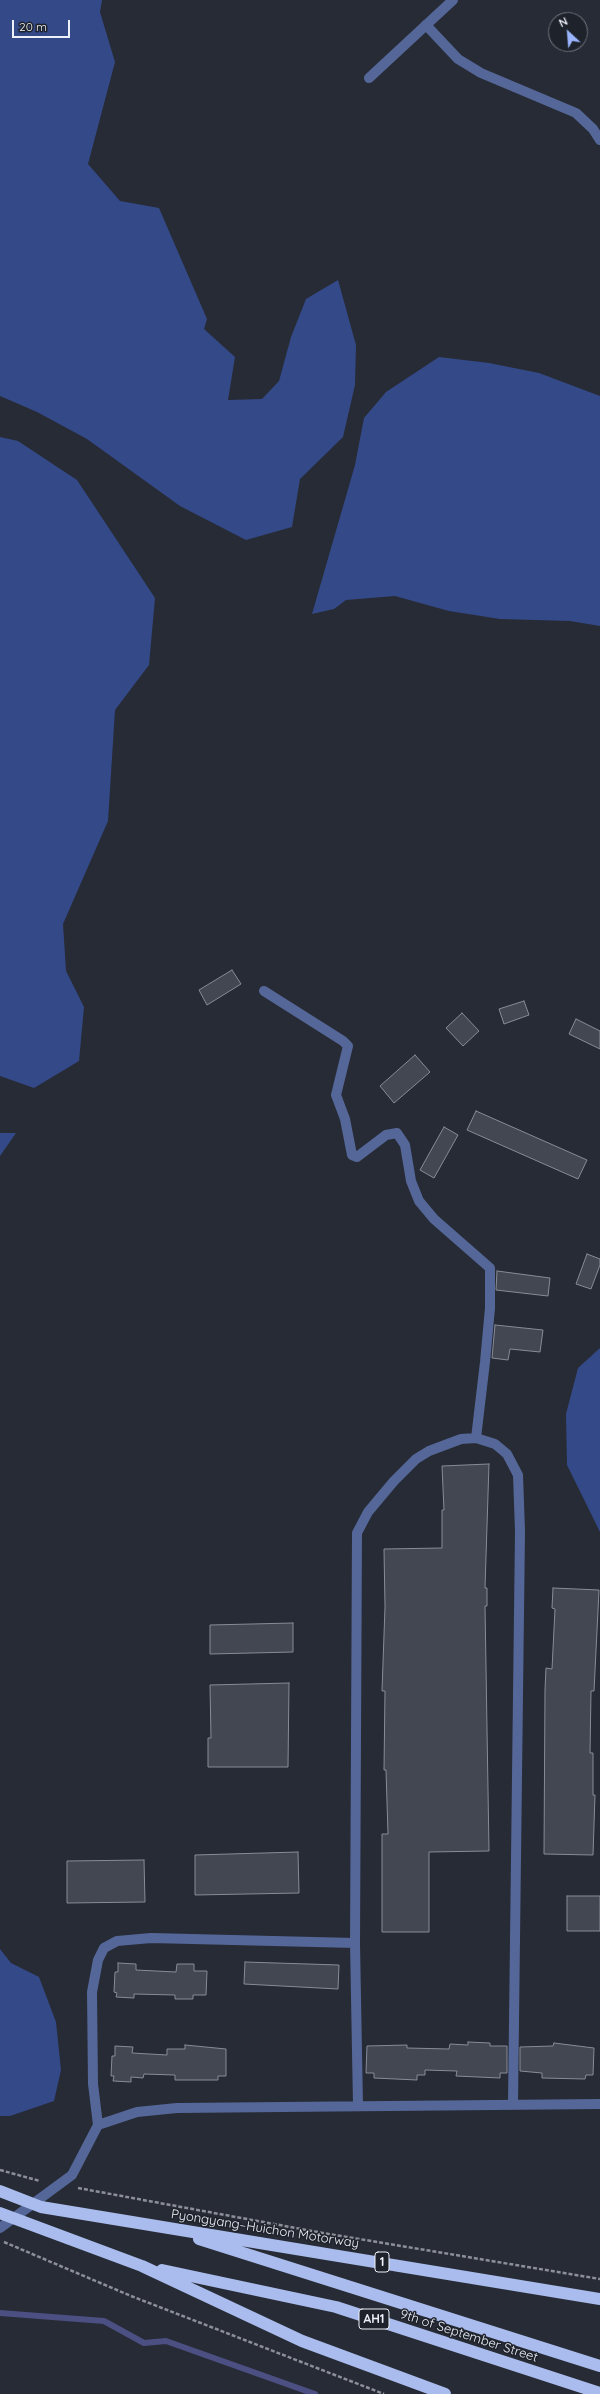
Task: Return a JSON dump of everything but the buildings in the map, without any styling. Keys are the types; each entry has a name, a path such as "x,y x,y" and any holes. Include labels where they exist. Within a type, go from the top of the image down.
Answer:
{"highway":[{"name":"Pyongyang–Huichon Motorway","path":"0,2191 41,2207 600,2299"},
{"path":"0,2213 142,2266 302,2341 446,2394"},
{"name":"9th of September Street","path":"164,2228 600,2366"},
{"name":"9th of September Street","path":"142,2266 336,2307 600,2393"}],"street":[{"path":"369,78 453,0"},
{"path":"426,25 458,59 481,73 576,113 593,129 600,140"},
{"path":"264,991 343,1041 348,1046 336,1095 345,1119 352,1155 357,1157 386,1135 397,1133 405,1145 411,1181 419,1201 434,1219 490,1268 490,1308 476,1438"},
{"path":"358,2106 356,1943 357,1533 368,1512 394,1481 416,1459 429,1451 460,1439 476,1438 495,1444 507,1454 518,1475 520,1539 513,2104"},
{"path":"0,2228 72,2175 98,2125 93,2084 92,1992 98,1960 104,1948 117,1941 151,1938 356,1943"},
{"path":"98,2125 137,2112 177,2108 600,2104"}],"path":[{"path":"0,2170 18,2177 323,2232 600,2279"},
{"path":"0,2241 130,2296 384,2394"}],"shaded area":[{"path":"0,0 102,0 100,12 115,62 88,164 120,201 159,208 207,319 204,329 235,357 228,400 262,399 279,381 291,337 306,299 338,280 356,345 355,385 343,437 300,479 292,527 246,540 180,506 87,439 37,412 0,396"},
{"path":"439,357 489,363 539,373 600,396 600,626 570,621 500,619 449,611 395,596 346,600 334,609 312,614 355,465 364,418 386,392"},
{"path":"0,437 18,441 77,480 155,598 149,665 115,710 108,821 63,924 66,971 84,1007 79,1061 34,1088 0,1076"},
{"path":"0,1133 16,1133 0,1156"},
{"path":"600,1348 600,1532 567,1465 566,1414 578,1368"},
{"path":"0,1949 11,1963 39,1977 56,2022 61,2070 54,2101 10,2116 0,2116"}],"waterway":[{"path":"0,2313 104,2321 144,2343 166,2341 315,2394"}]}
